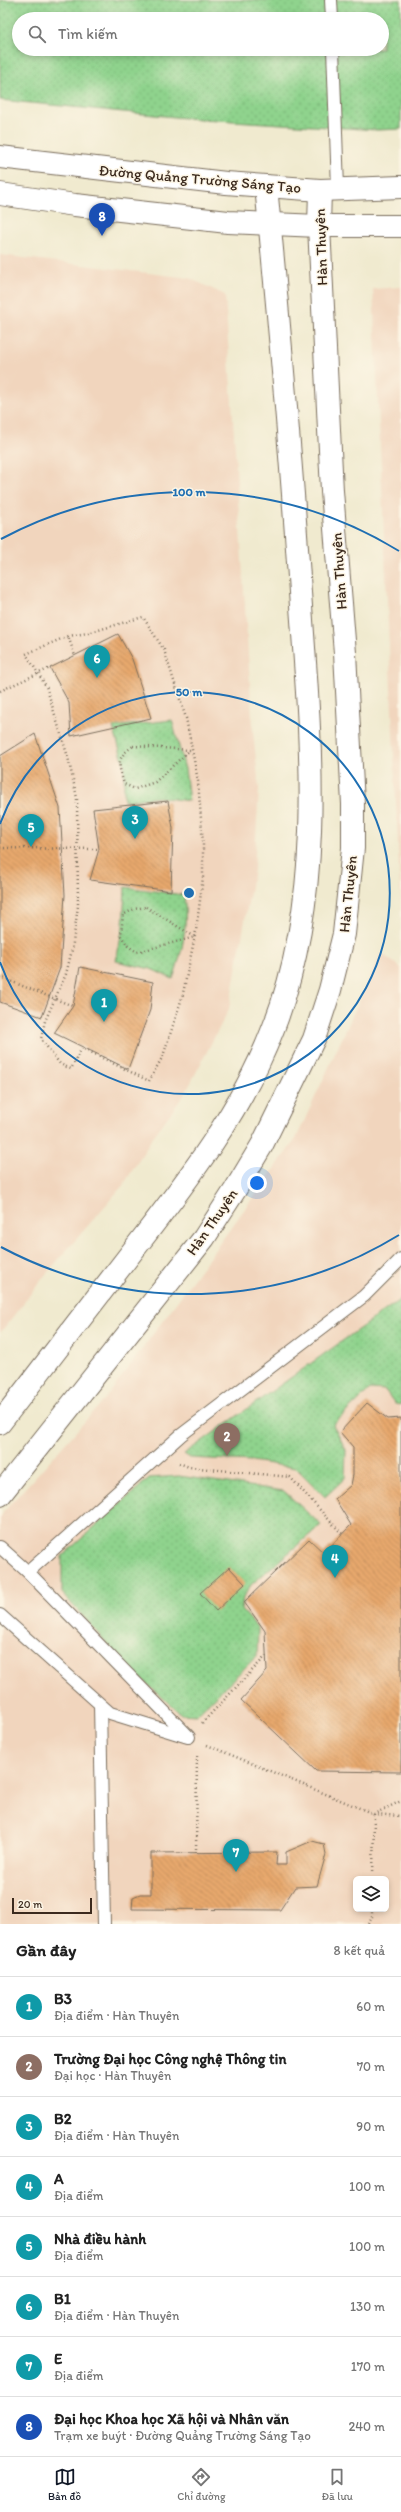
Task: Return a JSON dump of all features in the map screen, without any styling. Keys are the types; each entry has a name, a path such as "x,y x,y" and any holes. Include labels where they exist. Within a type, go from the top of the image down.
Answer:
{"street":[{"name":"Đường Quảng Trường Sáng Tạo","path":"0,157 158,176 266,186 329,189 401,187"},
{"path":"0,1423 202,1161 245,1089 273,1029 291,974 300,936 308,872 308,700 291,449 266,186"},
{"name":"Hàn Thuyên","path":"0,1495 204,1238 262,1145 314,1039 332,983 344,934 353,848 353,804 345,653 332,491 319,226 329,189"},
{"path":"0,194 74,205 228,222 269,222 319,226 401,226"}],"lane":[{"path":"331,0 332,12"},
{"path":"329,189 333,56"},
{"path":"28,1572 181,1435 364,1296 401,1259"},
{"path":"0,1547 28,1572 193,1739"},
{"path":"0,1615 110,1713 193,1739"},
{"path":"100,1704 104,1924"}],"path":[{"path":"142,617 164,650 186,718 203,818 204,877 195,937 182,998 163,1056 149,1081 82,1048 72,1069 60,1064 41,1039 45,1021 66,974 72,950 78,906 77,798 68,757 46,686 26,654 68,636 88,633 142,617"},
{"path":"68,636 74,656"},
{"path":"0,691 50,668"},
{"path":"133,746 190,750 155,782 135,789 124,784 118,765 122,754 133,746"},
{"path":"0,848 99,849"},
{"path":"146,907 195,937 137,952 128,946 121,936 123,915 134,909 146,907"},
{"path":"0,977 73,1006"},
{"path":"160,1454 189,1467 290,1477 342,1534"},
{"path":"196,1853 193,1739 267,1655"},
{"path":"193,1739 374,1814 401,1816"},
{"path":"374,1814 401,1801"},
{"path":"373,1876 374,1814"},
{"path":"368,1924 372,1918 372,1912"}],"shaded area":[{"path":"0,255 189,278 225,295 253,732 259,788 254,870 229,1009 186,1092 152,1138 124,1184 46,1274 0,1333"},
{"path":"401,287 401,911 373,289"},
{"path":"381,953 401,968 401,1924 0,1924 0,1516 107,1397 296,1139"}],"green space":[{"path":"0,0 401,0 401,129 377,130 185,118 0,100"},
{"path":"172,720 185,769 189,801 159,797 124,801 124,764 113,727"},
{"path":"125,887 184,895 184,938 180,958 173,979 151,969 116,961 123,926"},
{"path":"401,1299 401,1405 395,1404 385,1390 370,1389 333,1425 346,1450 345,1478 325,1497 296,1468 252,1461 190,1458 184,1454"},
{"path":"179,1476 284,1491 321,1525 251,1585 243,1598 241,1609 258,1628 257,1656 196,1715 181,1714 127,1666 62,1593 62,1556 149,1478"}],"building":[{"path":"118,634 132,659 151,718 71,736 69,703 50,668"},
{"path":"35,734 60,808 65,895 60,968 42,1017 0,1002 0,756"},
{"path":"168,801 173,828 171,891 90,880 99,849 93,809"},
{"path":"80,967 153,982 150,1010 128,1069 54,1033 73,1006"},
{"path":"367,1403 388,1419 401,1418 401,1772 316,1771 241,1700 267,1671 265,1631 244,1602 309,1539 324,1553 351,1525 335,1499 351,1485 353,1475 353,1447 340,1432"},
{"path":"229,1567 245,1584 216,1611 200,1593"},
{"path":"312,1841 324,1844 326,1854 317,1886 295,1887 280,1910 132,1909 133,1897 140,1894 151,1894 151,1853 277,1852 276,1865 286,1865 286,1852"}],"place":[{"name":"Đại học Khoa học Xã hội và Nhân văn","path":"102,236"},
{"name":"B1","path":"97,678"},
{"name":"B2","path":"135,839"},
{"name":"Nhà điều hành","path":"31,847"},
{"name":"B3","path":"104,1022"},
{"name":"Trường Đại học Công nghệ Thông tin","path":"227,1456"},
{"name":"A","path":"335,1578"},
{"name":"E","path":"236,1872"}]}
